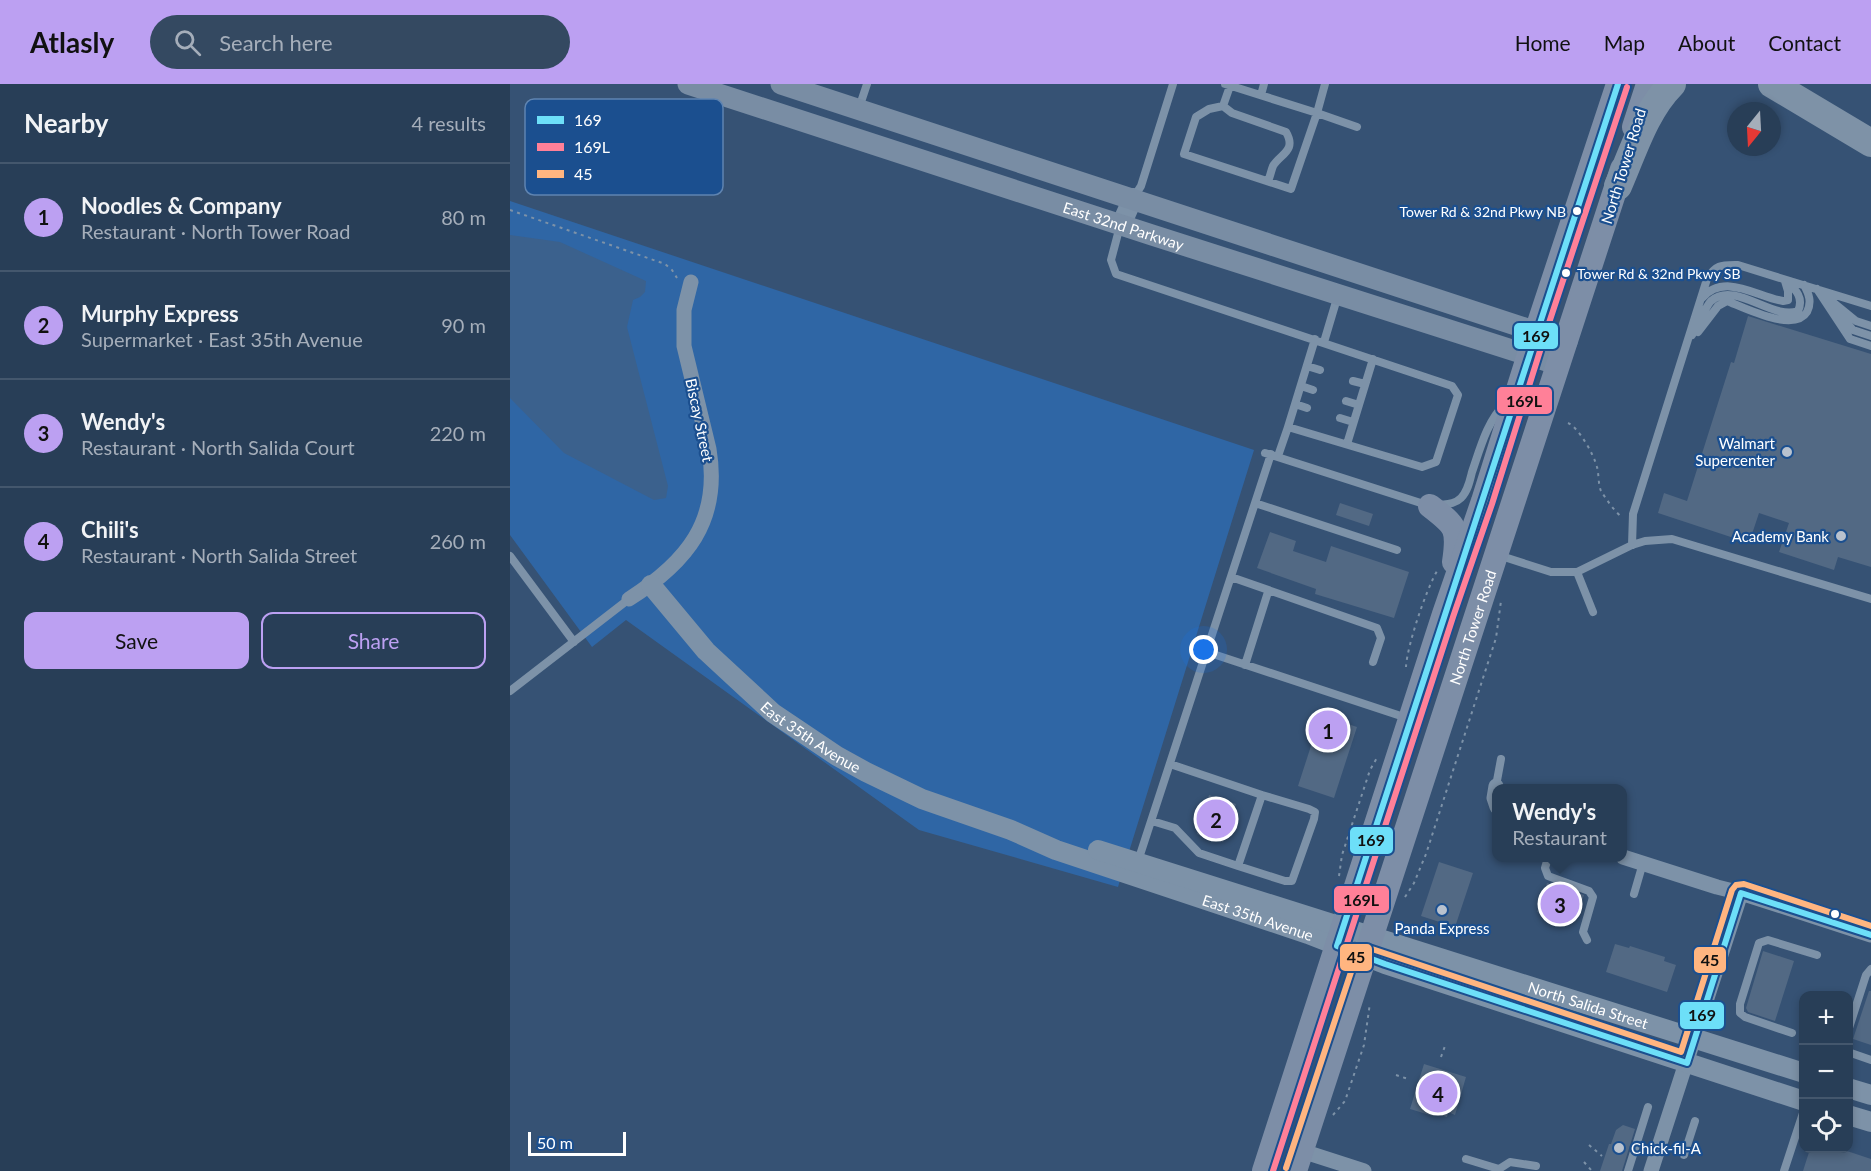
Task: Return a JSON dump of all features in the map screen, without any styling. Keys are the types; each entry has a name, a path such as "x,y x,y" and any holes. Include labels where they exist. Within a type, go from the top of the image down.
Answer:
{"highway":[{"path":"1618,186 1647,120 1672,84"},
{"path":"1760,84 1821,114"},
{"path":"1773,84 1871,143"}],"main road":[{"name":"East 32nd Parkway","path":"688,84 1559,365"},
{"name":"East 32nd Parkway","path":"780,84 1567,342"},
{"name":"North Tower Road","path":"1264,1171 1618,84"},
{"name":"North Tower Road","path":"1299,1161 1618,186 1648,84"},
{"path":"1430,506 1451,523 1456,533 1444,614"}],"street":[{"path":"1121,225 1133,198"},
{"name":"Biscay Street","path":"629,599 651,585 679,559 695,537 705,516 711,492 709,449 684,346 684,310 691,282"},
{"name":"East 35th Avenue","path":"651,585 706,651 757,699 803,735 891,785 1011,830 1056,850 1136,869 1308,934 1340,936 1369,946"},
{"path":"1627,858 1871,935"},
{"path":"1651,1171 1741,893"},
{"name":"North Salida Street","path":"1369,946 1695,1038 1799,1072"},
{"name":"North Salida Street","path":"1369,946 1687,1063 1799,1100"},
{"path":"1853,1090 1871,1095"},
{"path":"1853,1117 1871,1122"},
{"path":"1299,1161 1364,1171"}],"lane":[{"path":"859,110 867,84"},
{"path":"1133,198 1141,186 1173,84"},
{"path":"1261,95 1264,84"},
{"path":"1268,181 1273,166 1286,155 1289,147 1286,132 1232,113 1223,106 1209,109 1196,117 1184,154 1291,189 1326,84"},
{"path":"1223,106 1227,85 1357,127"},
{"path":"1121,225 1111,260 1116,274 1452,386 1458,395 1436,462 1422,467 1287,427"},
{"path":"1632,545 1633,514 1700,300 1713,269 1724,265 1738,265 1871,306"},
{"path":"1700,300 1715,287 1728,287 1745,288 1783,301 1788,300 1784,279"},
{"path":"1685,347 1711,301 1724,296 1737,296 1781,311 1792,313 1798,311 1801,304 1799,295 1784,279"},
{"path":"1685,347 1718,306 1727,302 1775,319 1792,321 1805,315 1809,306 1809,294 1804,285"},
{"path":"1817,289 1856,321 1871,326"},
{"path":"1817,289 1853,330 1871,336"},
{"path":"1817,289 1850,339 1871,346"},
{"path":"1136,869 1271,454 1287,427 1307,366 1320,341 1338,294"},
{"path":"1347,444 1373,359"},
{"path":"1307,366 1320,370"},
{"path":"1353,381 1365,384"},
{"path":"1301,386 1313,390"},
{"path":"1271,454 1430,506 1454,503 1467,490 1482,442 1497,411 1517,393"},
{"path":"1346,400 1359,405"},
{"path":"1295,404 1307,408"},
{"path":"1340,418 1353,422"},
{"path":"1255,503 1397,550"},
{"path":"1497,555 1551,572 1577,572 1632,545 1646,541 1672,539 1871,600"},
{"path":"510,556 574,642"},
{"path":"1577,572 1593,612"},
{"path":"1231,577 1268,592 1377,628 1381,638 1373,662"},
{"path":"1245,665 1268,592"},
{"path":"510,691 629,599"},
{"path":"1207,652 1411,719"},
{"path":"1496,784 1501,759"},
{"path":"1152,821 1175,828 1198,853 1285,881 1292,881 1311,828 1315,812 1170,764"},
{"path":"1238,866 1262,795"},
{"path":"1547,862 1545,868 1548,876 1589,891 1593,897 1584,929 1584,936 1587,940"},
{"path":"1634,894 1643,863"},
{"path":"1792,1033 1745,1017 1740,1013 1740,1004 1759,943 1768,940 1817,955"},
{"path":"1853,1015 1866,975 1871,969"},
{"path":"1853,1054 1871,1060"},
{"path":"1628,1171 1648,1107"},
{"path":"1684,1155 1695,1121"},
{"path":"1784,1171 1799,1123"},
{"path":"1466,1159 1484,1168 1499,1170 1510,1162 1536,1166"}],"path":[{"path":"510,210 665,264 677,279 691,282"},
{"path":"1568,423 1580,434 1597,466 1600,489 1610,501 1615,512 1624,519"},
{"path":"1406,674 1407,654 1438,570"},
{"path":"1403,900 1414,883 1426,854 1496,638 1502,598"},
{"path":"1338,885 1342,855 1370,770 1382,751"},
{"path":"1330,1118 1345,1101 1365,1045 1370,998"},
{"path":"1441,1057 1445,1046"},
{"path":"1396,1075 1408,1079"},
{"path":"1589,1145 1602,1156"},
{"path":"1584,1162 1592,1171"}],"shaded area":[{"path":"510,201 1254,450 1118,887 919,830 626,620 592,647 510,535"},
{"path":"510,235 560,242 646,281 645,292 633,300 627,327 668,486 666,498 654,500 564,453 510,398"}],"building":[{"name":"Walmart Supercenter","path":"1748,316 1871,354 1871,567 1838,557 1834,570 1779,552 1789,523 1759,513 1749,543 1658,513 1664,493 1687,501"},
{"path":"1340,503 1373,514 1369,526 1336,515"},
{"path":"1270,532 1296,541 1293,551 1326,562 1331,546 1409,572 1394,618 1315,594 1316,589 1257,568"},
{"path":"1321,715 1357,727 1334,798 1298,786"},
{"path":"1209,795 1236,804 1223,842 1197,834"},
{"path":"1439,862 1473,873 1455,927 1421,916"},
{"path":"1547,883 1584,895 1575,922 1537,912"},
{"path":"1615,944 1629,948 1630,946 1665,957 1664,961 1676,965 1667,992 1606,972"},
{"path":"1763,951 1794,961 1775,1021 1748,1012 1746,1008"},
{"path":"1869,991 1871,991 1871,1045 1853,1039"},
{"path":"1424,1064 1466,1077 1455,1115 1448,1112 1447,1117 1433,1113 1433,1116 1410,1109"},
{"name":"Chick-fil-A","path":"1623,1125 1635,1129 1622,1171 1600,1171 1616,1130"},
{"path":"1809,1153 1853,1153 1871,1159 1871,1171 1803,1171"}],"transit line":[{"name":"169","path":"1618,84 1337,946 1385,964 1687,1063 1741,893 1871,935"},
{"name":"169L","path":"1273,1171 1627,87"},
{"name":"45","path":"1286,1168 1357,954 1363,949 1369,948 1681,1052 1732,890 1736,885 1744,884 1871,926"}],"place":[{"name":"Tower Rd & 32nd Pkwy NB","path":"1577,211"},
{"name":"Tower Rd & 32nd Pkwy SB","path":"1566,273"},
{"name":"Walmart Supercenter","path":"1787,452"},
{"name":"Academy Bank","path":"1841,536"},
{"name":"Noodles & Company","path":"1328,730"},
{"name":"Murphy Express","path":"1216,819"},
{"name":"Wendy's","path":"1560,904"},
{"name":"Panda Express","path":"1442,910"},
{"name":"Chili's","path":"1438,1093"},
{"name":"Chick-fil-A","path":"1619,1148"}]}
